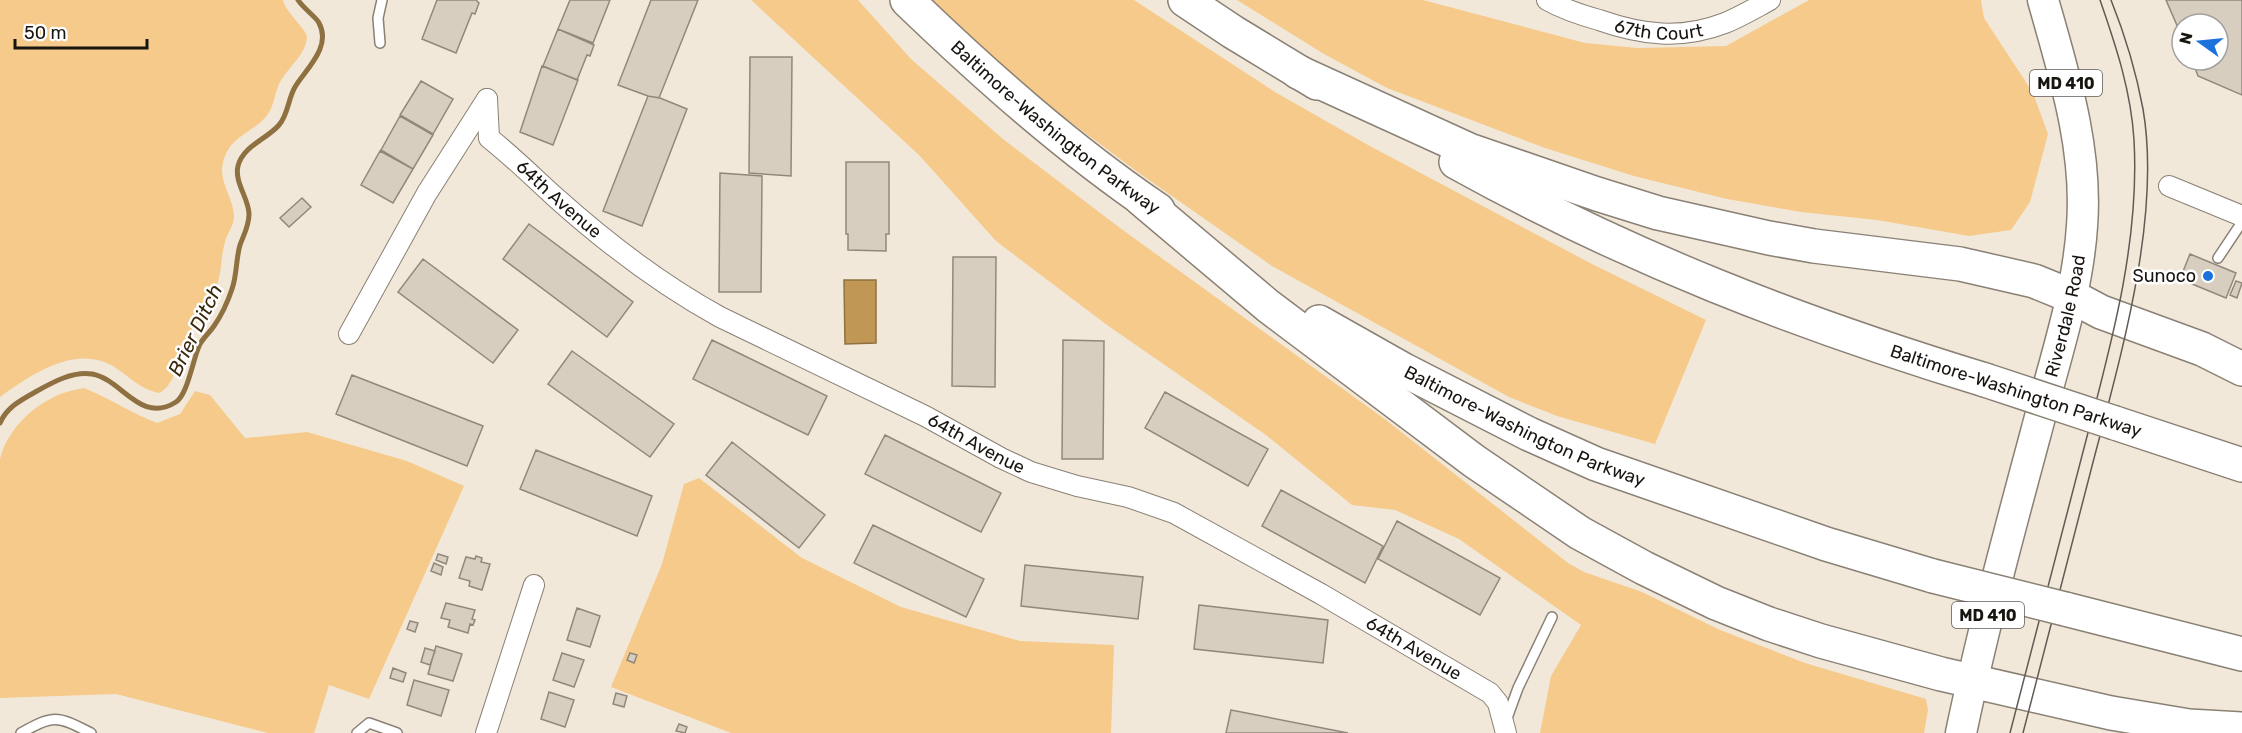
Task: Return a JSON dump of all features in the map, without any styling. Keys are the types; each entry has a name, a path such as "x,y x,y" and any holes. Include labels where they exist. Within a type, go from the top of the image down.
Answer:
{"highway":[{"name":"Baltimore-Washington Parkway","path":"907,0 970,61 1045,125 1141,199 1252,274 1302,312 1347,339 1529,434 1596,464 1750,519 1862,555 1933,576 2242,654"},
{"name":"Baltimore-Washington Parkway","path":"1185,0 1298,72 1520,198 1633,251 1736,295 1878,347 2242,465"},
{"path":"1298,72 1469,150 1597,194 1714,227 1814,246 1930,259 2034,281 2071,296 2101,312 2202,350 2242,369"},
{"path":"1141,199 1277,313 1474,461 1580,533 1644,568 1716,603 1821,641 1972,681 2111,713 2189,726 2242,729"}],"main road":[{"name":"Riverdale Road","path":"1960,733 2071,296 2082,226 2081,168 2077,133 2070,98 2043,0"}],"street":[{"name":"67th Court","path":"1547,0 1579,14 1629,30 1655,34 1680,34 1726,23 1770,0"},
{"name":"64th Avenue","path":"349,334 427,194 487,99 489,138 512,155 555,197 654,276 688,299 730,322 925,416 1031,472 1077,486 1128,497 1178,515 1321,594 1490,693 1498,703 1505,729"},
{"path":"2169,186 2242,216"},
{"path":"486,733 534,585"}],"lane":[{"path":"380,43 378,18 382,0"},
{"path":"2218,258 2242,222"},
{"path":"1505,729 1518,688 1552,617"},
{"path":"21,733 48,719 58,718 91,733"},
{"path":"357,733 369,723 397,733"}],"shaded area":[{"path":"0,0 283,0 306,34 306,44 300,56 282,78 268,114 237,140 226,154 222,170 234,216 224,247 217,287 206,311 185,341 174,375 166,388 159,393 139,385 111,365 82,358 53,365 0,397"},
{"path":"751,0 858,0 911,59 1003,139 1120,228 1386,420 1568,563 1584,572 1642,592 1720,630 1805,663 1926,699 1928,710 1924,733 1540,733 1551,676 1581,625 1459,539 1395,510 1352,505 1266,435 1107,325 996,241 919,155"},
{"path":"928,0 1134,0 1275,92 1368,145 1592,264 1706,320 1655,444 1557,416 1509,397 1272,266 1139,173 1057,112 992,58"},
{"path":"1237,0 1423,0 1585,43 1638,48 1726,46 1809,0 1981,0 1984,18 2033,93 2048,134 2030,202 2011,230 1969,236 1877,220 1801,212 1727,199 1634,176 1545,148 1387,88 1324,54"},
{"path":"844,280 876,280 876,343 845,344"},
{"path":"84,388 157,423 180,414 195,391 210,395 245,438 307,432 407,461 464,486 369,699 329,685 314,733 268,733 116,694 0,698 0,459 14,430 37,407 56,396"},
{"path":"699,478 802,558 901,607 1020,641 1114,645 1111,733 731,733 611,687 662,564 684,484"}],"building":[{"path":"437,0 476,0 479,3 475,14 472,13 456,53 422,39"},
{"path":"570,0 610,0 593,43 558,29"},
{"path":"651,0 698,0 659,98 618,85"},
{"path":"2166,0 2242,0 2242,95 2198,76 2196,72 2230,72 2230,12 2171,12"},
{"path":"558,29 594,45 590,56 587,55 577,80 543,66"},
{"path":"750,57 792,57 791,176 749,173"},
{"path":"542,66 578,80 553,145 520,132"},
{"path":"421,81 453,99 433,134 400,115"},
{"path":"648,96 660,98 687,109 642,226 603,211"},
{"path":"400,116 433,135 413,169 381,150"},
{"path":"380,151 413,169 393,203 361,185"},
{"path":"846,162 889,162 889,234 886,234 886,251 848,250"},
{"path":"720,173 762,176 761,292 719,292"},
{"path":"302,198 311,207 289,227 280,218"},
{"path":"529,224 633,302 607,337 503,259"},
{"name":"Sunoco","path":"2190,254 2236,273 2226,298 2180,279"},
{"path":"953,257 996,257 995,387 952,386"},
{"path":"423,259 518,330 493,363 398,292"},
{"path":"2236,281 2242,283 2237,298 2230,295"},
{"path":"712,340 827,396 808,435 693,379"},
{"path":"1063,340 1104,341 1103,459 1062,459"},
{"path":"572,351 674,424 650,457 548,384"},
{"path":"352,375 483,426 467,466 336,414"},
{"path":"1165,392 1268,449 1248,486 1145,428"},
{"path":"885,435 1001,493 981,532 865,474"},
{"path":"732,442 825,515 799,548 706,475"},
{"path":"536,450 652,496 637,536 520,489"},
{"path":"1281,490 1383,546 1365,583 1262,526"},
{"path":"1397,521 1500,578 1480,615 1378,559"},
{"path":"873,525 984,579 966,617 854,563"},
{"path":"438,554 448,557 446,564 436,560"},
{"path":"476,556 482,558 481,562 490,564 482,590 469,586 470,581 459,578 466,557 475,559"},
{"path":"434,563 443,567 441,575 431,571"},
{"path":"1025,565 1143,577 1138,619 1021,606"},
{"path":"446,603 475,610 472,619 475,620 473,625 470,624 468,633 448,627 450,620 441,618"},
{"path":"1199,605 1328,620 1323,663 1194,649"},
{"path":"577,608 600,616 590,647 567,640"},
{"path":"410,621 418,623 415,632 407,629"},
{"path":"436,646 462,654 453,681 428,674"},
{"path":"425,648 435,651 430,665 421,662"},
{"path":"562,653 584,660 574,687 553,680"},
{"path":"630,653 637,655 634,663 627,660"},
{"path":"393,668 406,673 403,682 390,678"},
{"path":"414,680 449,690 441,716 407,705"},
{"path":"549,692 574,700 565,727 541,719"},
{"path":"616,693 627,696 624,707 613,704"},
{"path":"1231,710 1348,733 1226,733"},
{"path":"679,724 687,727 685,733 676,731"}],"waterway":[{"name":"Brier Ditch","path":"0,423 6,413 20,401 56,381 78,374 92,374 103,378 142,405 152,408 163,408 180,398 187,384 197,350 219,318 234,284 240,245 249,218 238,178 238,166 245,153 282,121 295,87 320,49 322,32 319,23 298,0"}],"tram line":[{"path":"2010,733 2104,372 2128,257 2135,179 2134,140 2130,104 2122,69 2100,0"},
{"path":"2023,733 2114,384 2135,290 2142,243 2147,197 2147,152 2143,109 2130,53 2111,0"}],"place":[{"name":"Sunoco","path":"2208,276"}]}
